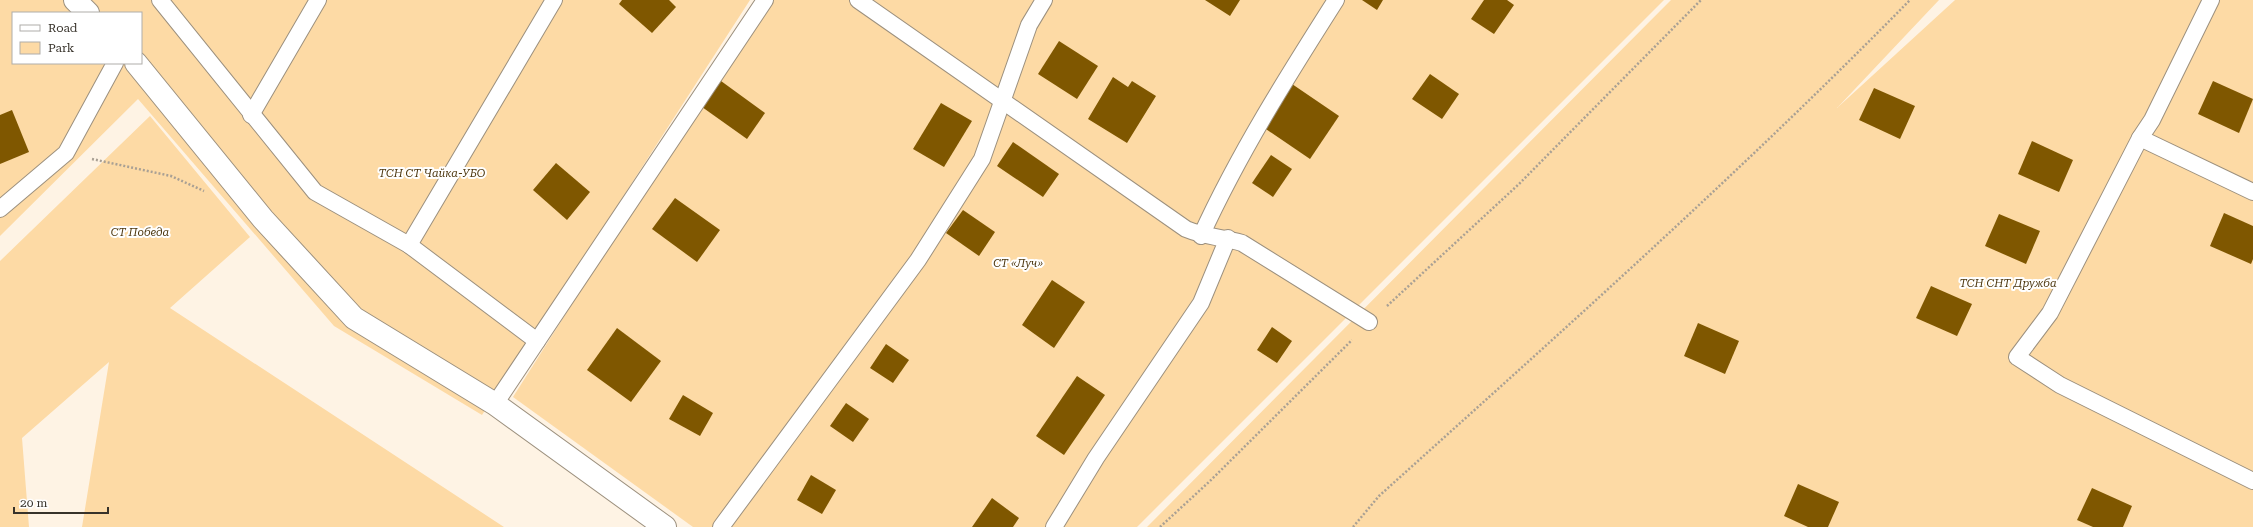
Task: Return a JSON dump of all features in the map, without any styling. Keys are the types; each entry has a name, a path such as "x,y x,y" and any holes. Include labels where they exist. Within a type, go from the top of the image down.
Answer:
{"street":[{"path":"75,0 87,12"},
{"path":"137,64 263,219 354,318 495,404 665,527"}],"lane":[{"path":"160,0 251,115 315,192 409,245 536,341"},
{"path":"251,115 318,0"},
{"path":"409,245 554,0"},
{"path":"495,404 765,0"},
{"path":"858,0 1186,229 1201,236 1228,238 1242,243 1370,322"},
{"path":"721,527 918,260 982,159 1029,25 1044,0"},
{"path":"1201,236 1224,186 1238,160 1276,95 1336,0"},
{"path":"2211,0 2152,120 2140,138 2050,313 2017,357 2060,385 2253,481"},
{"path":"0,209 66,153 114,64"},
{"path":"2140,138 2253,192"},
{"path":"1054,527 1096,458 1201,303 1228,238"}],"path":[{"path":"1160,527 1210,481 1370,322 1519,184 1701,0"},
{"path":"1353,527 1379,496 1638,262 1816,95 1910,0"},
{"path":"66,153 171,176 206,192"}],"green space":[{"name":"ТСН СТ Чайка-УБО","path":"0,0 750,0 482,415 334,326 138,99 0,236"},
{"name":"СТ «Луч»","path":"765,0 1664,0 1137,527 693,527 513,397"},
{"name":"ТСН СНТ Дружба","path":"1671,0 1939,0 1837,108 1955,0 2253,0 2253,527 1147,527"},
{"name":"СТ Победа","path":"150,116 250,237 170,308 504,527 82,527 109,362 22,438 29,527 0,527 0,261"}],"building":[{"path":"622,0 669,0 676,7 652,33 619,4"},
{"path":"1205,0 1240,0 1230,16"},
{"path":"1362,0 1383,0 1377,10"},
{"path":"1484,0 1507,0 1514,5 1494,34 1471,19"},
{"path":"1059,41 1098,66 1077,99 1038,74"},
{"path":"1430,74 1459,94 1442,119 1412,99"},
{"path":"1113,77 1128,87 1132,81 1156,96 1127,143 1088,119"},
{"path":"721,81 765,113 747,139 702,107"},
{"path":"2213,81 2253,99 2239,133 2198,114"},
{"path":"1292,84 1339,116 1310,159 1263,127"},
{"path":"1874,88 1915,106 1900,139 1859,120"},
{"path":"941,103 972,121 944,167 913,149"},
{"path":"12,110 29,152 0,164 0,115"},
{"path":"2032,141 2073,160 2059,192 2018,174"},
{"path":"1013,142 1059,174 1043,197 997,166"},
{"path":"1271,155 1292,169 1273,197 1252,183"},
{"path":"556,163 590,192 567,220 533,190"},
{"path":"675,198 720,230 697,262 652,229"},
{"path":"963,210 995,232 979,256 946,233"},
{"path":"2224,213 2253,226 2253,259 2251,264 2210,246"},
{"path":"1999,214 2040,231 2026,264 1985,246"},
{"path":"1052,280 1085,302 1054,348 1022,325"},
{"path":"1931,286 1972,304 1957,336 1916,318"},
{"path":"1698,323 1739,341 1725,374 1684,356"},
{"path":"1272,327 1292,341 1277,363 1257,350"},
{"path":"617,328 661,361 631,402 587,370"},
{"path":"886,344 909,360 893,383 870,368"},
{"path":"1077,376 1105,395 1064,455 1036,436"},
{"path":"683,395 713,413 700,436 669,419"},
{"path":"846,403 869,419 853,442 830,426"},
{"path":"811,475 836,490 822,514 797,500"},
{"path":"1798,484 1839,502 1828,527 1808,527 1784,516"},
{"path":"2092,488 2132,506 2123,527 2093,527 2077,520"},
{"path":"992,498 1019,518 1013,527 972,527"}]}
